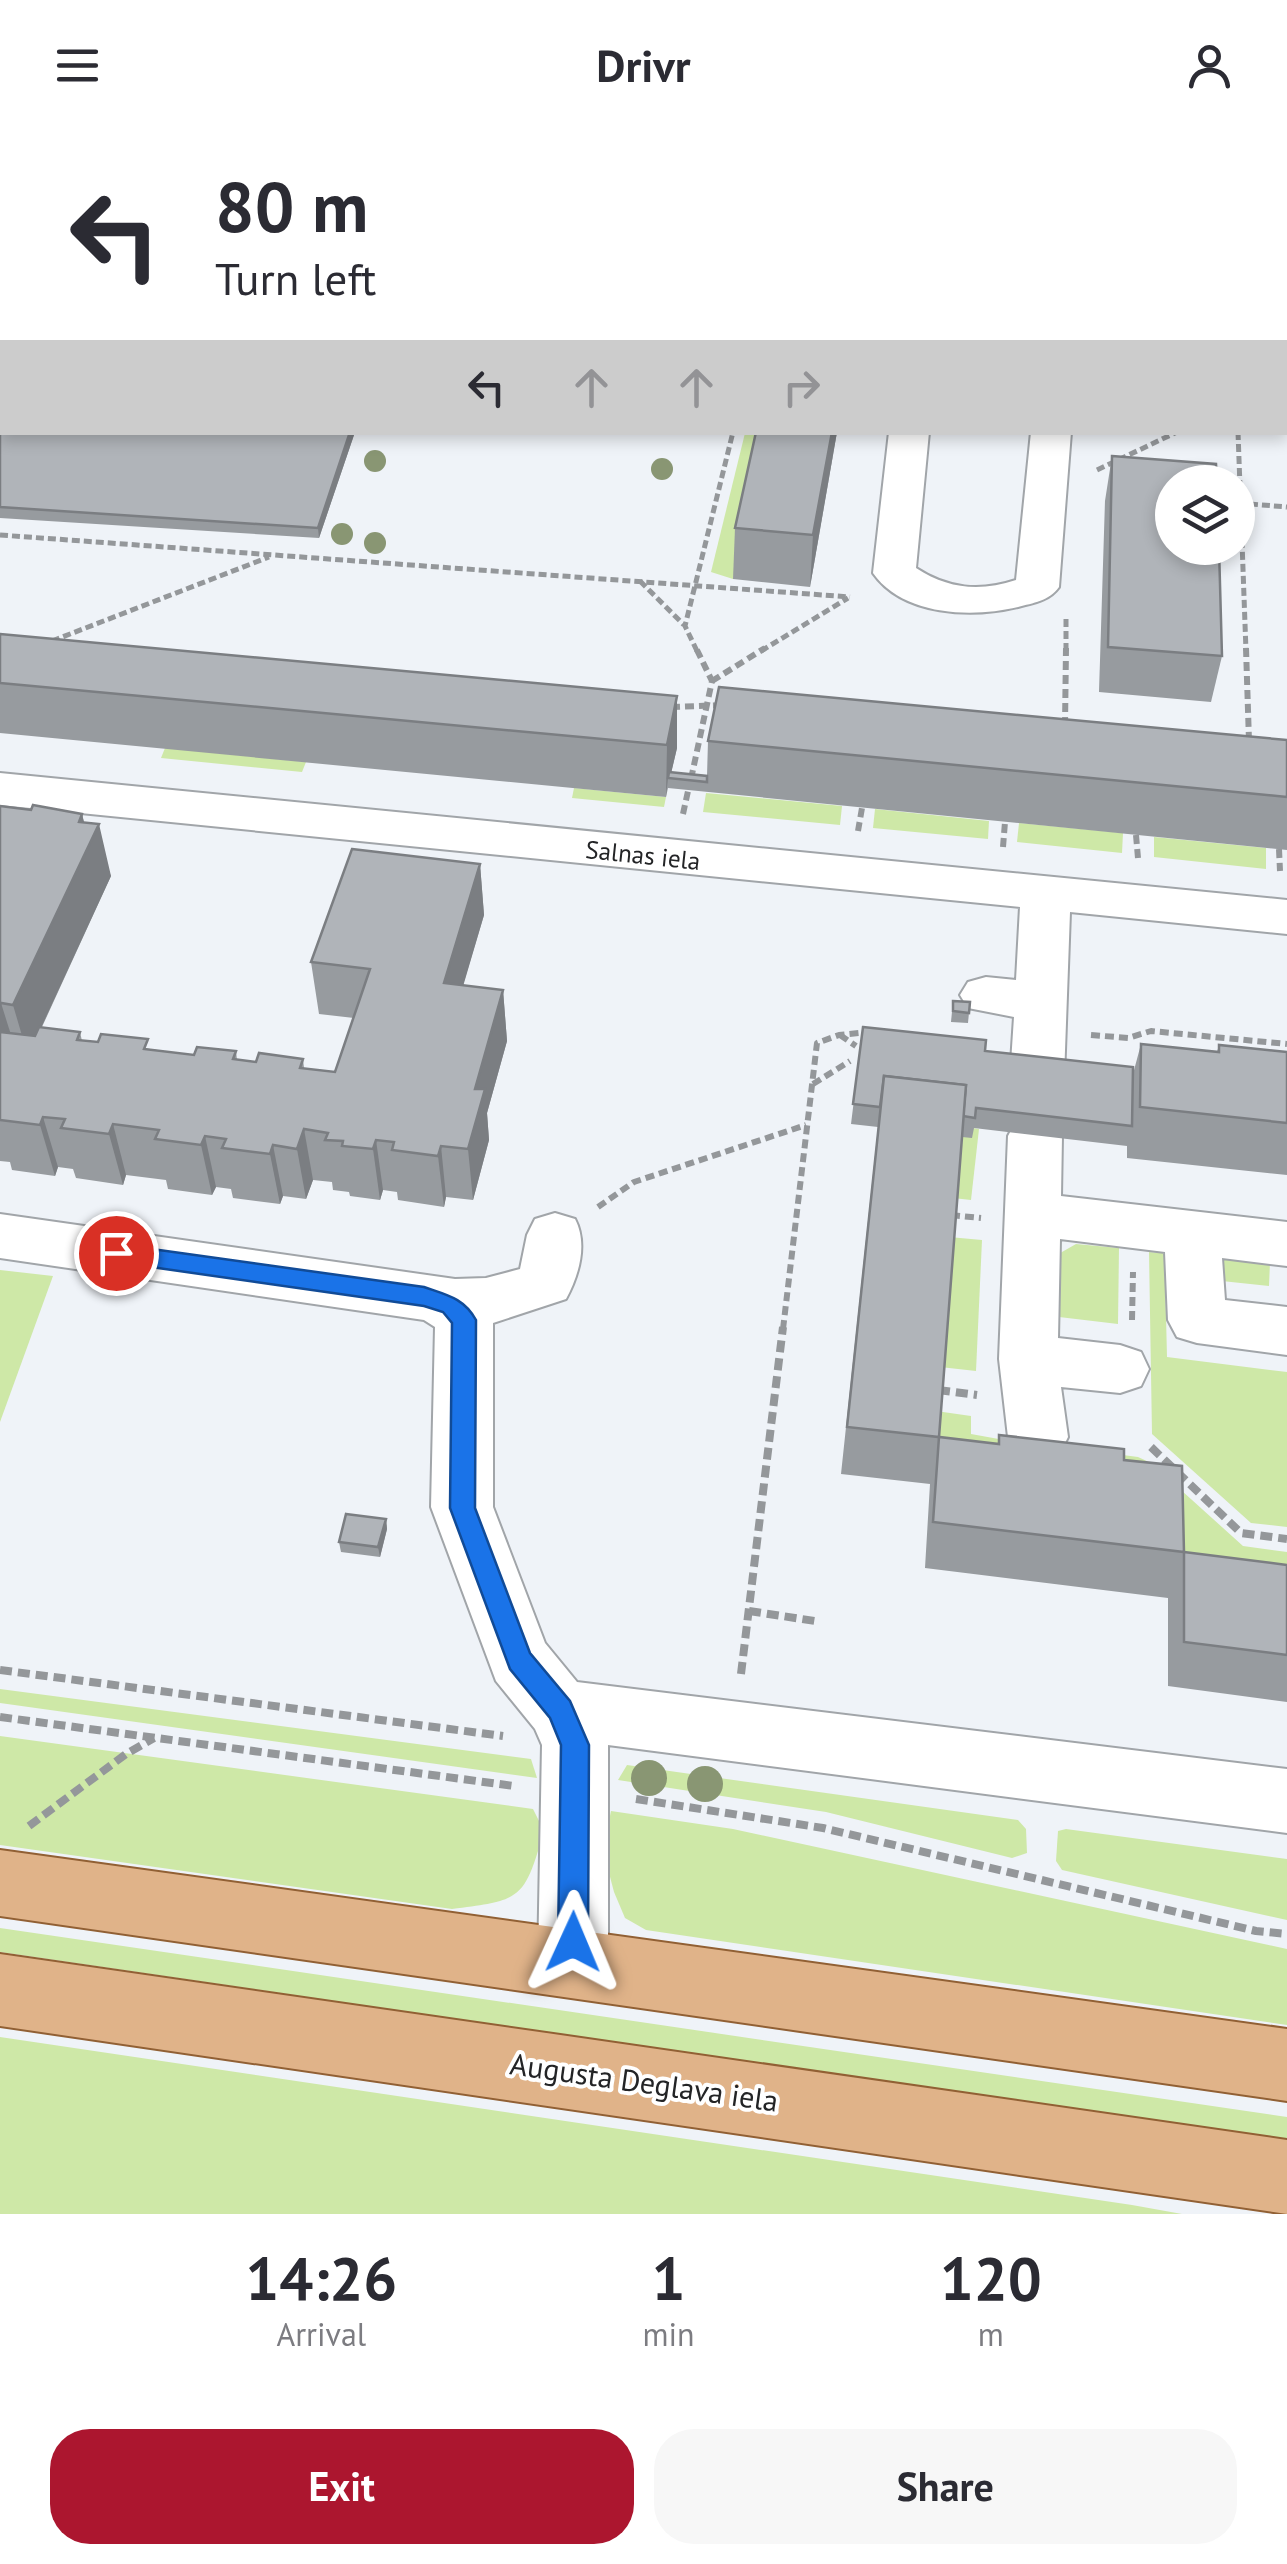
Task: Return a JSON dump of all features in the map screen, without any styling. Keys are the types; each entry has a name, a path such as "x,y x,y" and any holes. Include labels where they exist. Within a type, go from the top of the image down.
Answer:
{"main road":[{"path":"9,1859 573,1962 1287,2065"},
{"name":"Augusta Deglava iela","path":"0,1990 1271,2189"}],"street":[{"path":"909,435 894,574 923,595 995,602 1037,588 1051,435"},
{"name":"Salnas iela","path":"0,789 1287,917"},
{"path":"1037,1078 1046,894"},
{"path":"986,995 1040,1014"},
{"path":"1035,1136 1031,1214 1008,1378 1038,1437"},
{"path":"1031,1214 1287,1244"},
{"path":"1192,1234 1198,1320 1287,1331"},
{"path":"0,1236 424,1297 451,1306 516,1295 546,1283 556,1236"},
{"path":"451,1306 464,1320 462,1508 519,1660 560,1710 575,1745 573,1962"},
{"path":"1008,1378 1120,1369"},
{"path":"560,1710 1287,1801"}],"path":[{"path":"685,626 732,435"},
{"path":"1092,472 1171,435"},
{"path":"1238,435 1238,465"},
{"path":"1255,504 1287,507"},
{"path":"0,535 850,597"},
{"path":"67,645 48,643 275,555"},
{"path":"1242,565 1250,757"},
{"path":"712,681 894,574"},
{"path":"640,581 685,626 712,681 690,786"},
{"path":"1037,588 1066,610 1064,738"},
{"path":"664,708 728,705"},
{"path":"1040,1014 1128,1038 1150,1031 1287,1044"},
{"path":"727,1728 739,1693 817,1043 839,1035 874,1032"},
{"path":"839,1035 856,1046"},
{"path":"812,1084 850,1061"},
{"path":"556,1236 634,1182 806,1124"},
{"path":"1120,1369 1132,1328 1134,1226"},
{"path":"938,1390 1008,1378"},
{"path":"1151,1448 1241,1533 1287,1539"},
{"path":"749,1611 815,1620"},
{"path":"0,1717 577,1794 658,1801 824,1828 1220,1923 1287,1934"},
{"path":"9,1859 126,1754 155,1738"}],"green space":[{"path":"745,435 765,435 733,579 711,572"},
{"path":"165,748 306,762 302,772 161,758"},
{"path":"574,788 666,797 664,807 572,798"},
{"path":"706,793 842,806 840,825 703,812"},
{"path":"875,809 989,821 988,839 873,828"},
{"path":"1019,823 1123,833 1122,853 1017,842"},
{"path":"1154,837 1266,848 1266,869 1154,857"},
{"path":"979,1129 971,1200 953,1198 957,1136"},
{"path":"949,1237 982,1240 976,1371 940,1367"},
{"path":"1076,1244 1119,1248 1118,1324 1059,1317 1045,1303 1048,1260"},
{"path":"1149,1252 1270,1262 1269,1286 1165,1275 1167,1357 1287,1372 1287,1527 1251,1523 1152,1434"},
{"path":"0,1270 53,1276 0,1422"},
{"path":"936,1411 971,1416 971,1434 1021,1443 930,1485"},
{"path":"1053,1446 1138,1457 1151,1463 1243,1546 1287,1552 1287,1613 1168,1598"},
{"path":"0,1689 531,1759 537,1778 0,1703"},
{"path":"0,1736 533,1809 544,1831 531,1871 517,1892 493,1903 452,1909 0,1845"},
{"path":"627,1765 1018,1820 1026,1829 1027,1853 1012,1858 826,1812 618,1780"},
{"path":"611,1811 733,1829 1287,1949 1287,2025 646,1930 625,1918 614,1892 603,1850"},
{"path":"1058,1831 1287,1859 1287,1920 1062,1870 1056,1861"},
{"path":"0,1928 1287,2117 1287,2141 0,1952"},
{"path":"0,2037 1132,2205 1182,2214 0,2214"}],"building":[{"path":"0,435 349,435 318,528 0,507"},
{"path":"755,435 831,435 813,535 735,528"},
{"path":"1112,456 1216,464 1155,465 1155,565 1219,565 1222,656 1108,647"},
{"path":"0,634 677,696 667,745 0,683"},
{"path":"719,687 1287,740 1287,797 708,741"},
{"path":"669,772 707,776 707,782 668,778"},
{"path":"33,805 82,814 79,822 99,824 13,1005 0,1005 0,806 31,810"},
{"path":"352,849 480,864 444,983 503,990 475,1089 485,1089 468,1149 441,1146 438,1156 392,1150 394,1142 376,1140 373,1149 342,1146 343,1141 325,1140 328,1133 304,1129 297,1149 273,1145 270,1154 222,1148 226,1139 205,1136 201,1145 155,1139 159,1130 113,1124 109,1134 61,1128 65,1119 43,1117 40,1125 0,1120 0,1032 35,1036 39,1027 80,1032 77,1040 98,1042 101,1034 148,1039 144,1049 194,1055 197,1047 236,1051 233,1059 256,1062 259,1053 303,1059 300,1068 335,1072 370,969 311,962"},
{"path":"953,1001 970,1002 969,1013 953,1011"},
{"path":"863,1027 986,1040 985,1051 1133,1067 1132,1126 976,1108 975,1118 963,1116 966,1085 884,1076 880,1107 853,1104"},
{"path":"1141,1044 1219,1052 1219,1045 1287,1052 1287,1123 1140,1107"},
{"path":"884,1076 966,1085 939,1437 847,1427"},
{"path":"999,1435 1124,1449 1124,1460 1182,1466 1184,1552 933,1522 939,1437 999,1444"},
{"path":"346,1514 386,1519 378,1547 339,1542"},
{"path":"1184,1552 1287,1565 1287,1655 1184,1642"}],"route":[{"path":"116,1253 424,1297 451,1306 464,1320 462,1508 519,1660 560,1710 575,1745 573,1942"}]}
